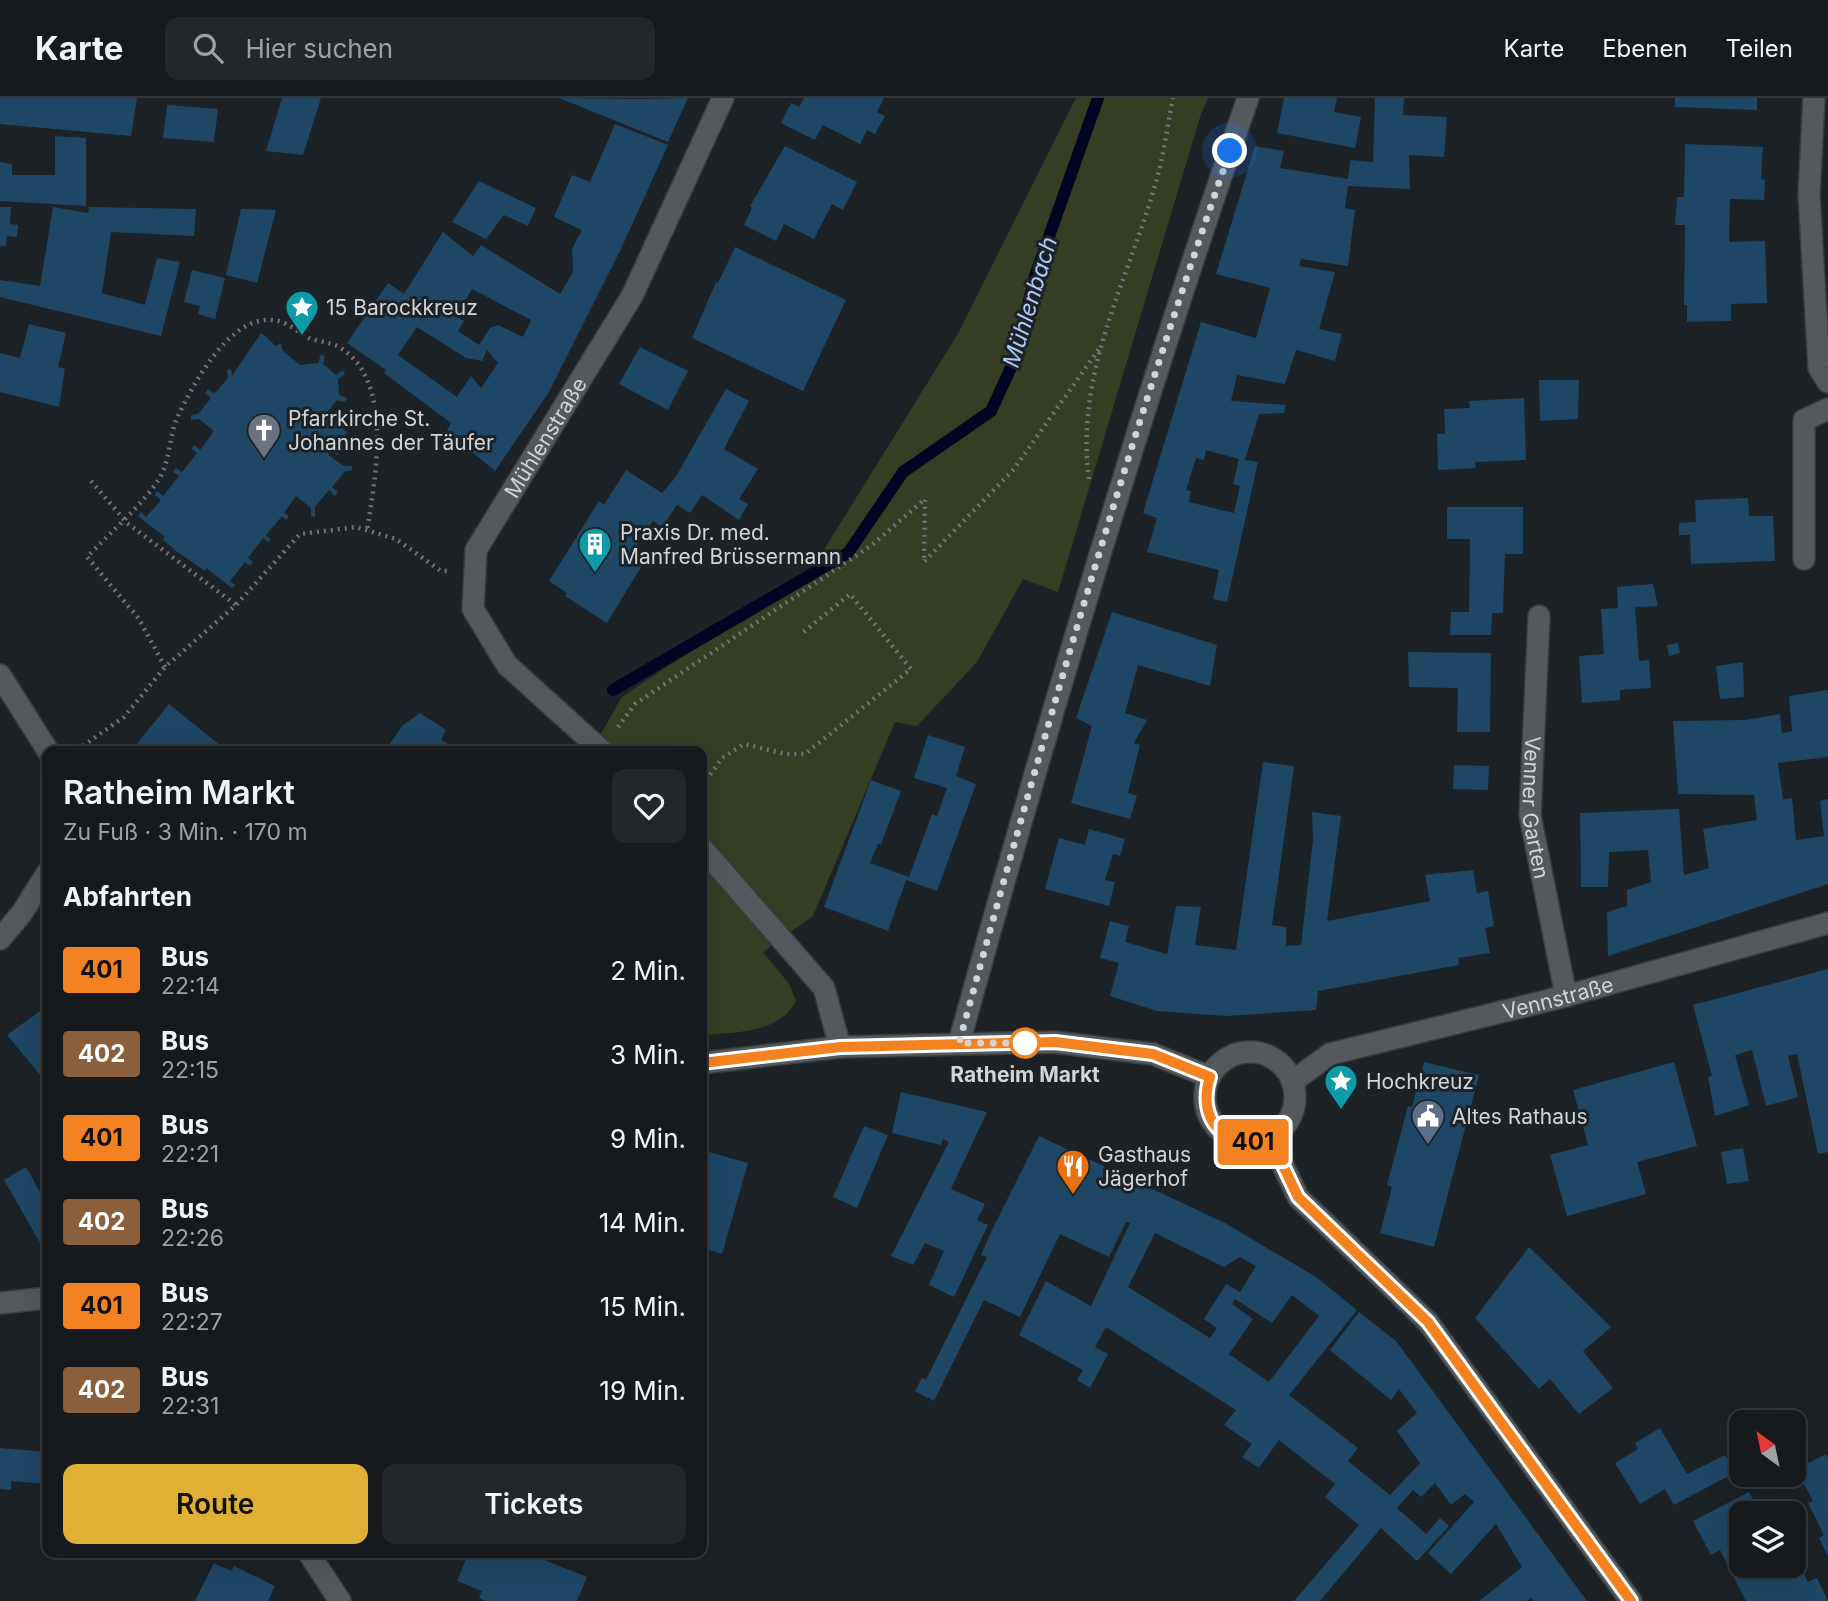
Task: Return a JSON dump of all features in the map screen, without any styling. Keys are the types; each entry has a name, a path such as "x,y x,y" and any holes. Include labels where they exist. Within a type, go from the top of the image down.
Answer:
{"street":[{"name":"Mühlenstraße","path":"598,746 507,665 473,609 476,551 632,296 723,98"},
{"path":"959,1043 1040,748 1193,256 1248,98"},
{"path":"1814,98 1809,194 1819,368 1828,382"},
{"path":"1804,559 1804,420 1828,409"},
{"name":"Venner Garten","path":"1539,616 1530,814 1566,996"},
{"path":"0,674 45,746"},
{"path":"707,854 824,988 840,1047"},
{"path":"0,939 22,914 42,881"},
{"name":"Vennstraße","path":"1292,1082 1329,1054 1566,996 1828,923"},
{"path":"707,1062 840,1047 1055,1042 1153,1054 1210,1077"},
{"path":"1253,1052 1277,1062 1292,1082 1295,1095 1289,1120 1270,1138 1242,1141 1218,1129 1206,1104 1210,1077 1220,1063 1235,1054 1253,1052"},
{"path":"1270,1138 1298,1197 1428,1322 1631,1601"},
{"path":"0,1303 42,1299"},
{"path":"313,1558 340,1601"}],"path":[{"path":"1090,486 1086,419 1099,349 1158,172 1173,98"},
{"path":"165,667 139,619 87,557 160,479 177,419 219,348 248,323 272,320 295,328 308,338 337,346 356,359 370,385 377,421 367,531"},
{"path":"605,746 635,704 872,545 925,499 924,562 1014,469 1099,349"},
{"path":"91,481 124,518 236,605"},
{"path":"82,746 124,718 165,667 236,605 300,534 356,527 396,539 440,571"},
{"path":"707,779 722,758 744,744 786,754 805,754 911,669 850,594 800,635"}],"green space":[{"path":"1076,98 1208,98 1200,117 1058,592 1023,579 977,662 917,726 895,722 813,916 763,952 789,984 796,1001 789,1012 779,1020 755,1029 707,1035 707,746 594,746 622,697 812,569 959,332"}],"building":[{"path":"0,98 137,98 131,136 0,124"},
{"path":"282,98 321,98 303,155 266,151"},
{"path":"559,98 642,99 688,98 668,142"},
{"path":"804,98 884,98 877,112 885,116 875,134 867,130 860,144 823,125 815,140 781,123 791,103 799,107"},
{"path":"1284,98 1337,98 1334,112 1361,117 1355,148 1277,133"},
{"path":"1375,98 1404,98 1403,115 1447,117 1444,157 1409,155 1410,189 1348,186 1345,208 1355,210 1348,266 1301,259 1299,266 1335,272 1319,329 1342,334 1335,361 1296,350 1285,384 1237,375 1231,401 1286,405 1284,413 1259,414 1245,460 1258,462 1227,602 1213,599 1219,570 1147,552 1157,518 1143,513 1201,322 1256,338 1270,288 1216,274 1255,146 1284,151 1280,168 1348,179 1350,160 1373,162","holes":["1206,450 1239,459 1233,484 1240,486 1234,513 1189,502 1191,491 1186,490 1196,458 1204,460"]},
{"path":"1675,98 1757,98 1757,110 1675,107"},
{"path":"167,105 218,109 214,142 163,138"},
{"path":"615,124 668,145 621,249 549,392 495,471 447,431 451,423 384,373 386,370 347,343 388,283 404,294 443,232 473,256 481,245 560,294 573,272 572,249 582,230 554,217 572,175 590,182","holes":["472,289 531,320 523,337 498,325 490,328 479,345 458,331 464,321 456,316","417,327 466,358 482,361 487,350 498,363 481,388 471,376 457,397 398,355"]},
{"path":"55,136 86,138 86,206 0,201 0,162 12,164 12,175 55,175"},
{"path":"1685,144 1763,147 1761,179 1765,180 1764,200 1730,199 1729,242 1765,241 1767,303 1731,304 1731,321 1687,322 1687,305 1684,305 1685,225 1675,225 1677,197 1684,197"},
{"path":"785,146 857,182 843,210 832,204 814,239 784,224 776,241 744,225 752,208 750,206"},
{"path":"479,181 536,208 528,226 504,215 486,239 452,222"},
{"path":"0,207 11,207 10,224 18,225 17,237 7,236 6,246 0,246"},
{"path":"53,207 88,213 89,207 196,209 194,236 111,232 102,293 145,305 157,258 180,262 161,336 0,297 0,280 40,286"},
{"path":"241,209 276,210 257,283 226,275"},
{"path":"735,247 846,300 803,391 692,338 716,282 718,283"},
{"path":"192,270 225,278 215,319 198,314 200,306 184,302"},
{"path":"29,324 66,333 58,367 65,369 59,407 0,392 0,353 20,358"},
{"name":"Pfarrkirche St. Johannes der Täufer","path":"261,333 276,346 281,343 282,350 300,365 319,363 320,355 325,356 323,364 336,375 343,370 345,374 338,379 339,395 347,398 345,402 337,400 325,415 347,432 338,442 343,447 337,455 331,450 328,455 344,466 352,466 352,470 345,471 332,487 338,492 335,496 329,490 315,507 315,517 311,516 311,508 296,496 284,513 289,516 286,520 282,516 266,535 271,540 268,542 263,538 248,558 253,562 250,566 245,562 230,581 235,585 232,588 206,568 205,571 176,551 163,540 165,537 138,516 141,512 146,517 161,500 155,495 157,491 163,496 179,476 173,472 176,468 182,472 197,453 192,449 194,445 200,450 214,431 199,419 191,420 191,415 198,414 211,398 205,393 208,389 214,394 228,378 227,370 231,369 232,376"},
{"path":"640,347 688,371 668,410 619,384"},
{"path":"1539,380 1579,380 1578,419 1540,421"},
{"path":"726,389 749,401 724,449 758,469 739,499 748,504 739,520 702,495 690,513 677,505 662,527 653,521 628,558 641,567 607,623 565,596 567,593 549,581 599,501 604,505 626,470 662,493 675,478"},
{"path":"1524,398 1526,460 1475,462 1476,468 1438,470 1437,434 1445,434 1444,409 1470,408 1469,401"},
{"path":"1748,498 1749,516 1773,516 1775,561 1691,564 1690,535 1679,535 1679,523 1696,522 1695,500"},
{"path":"1447,507 1523,507 1523,554 1505,554 1503,613 1492,613 1491,635 1450,635 1451,612 1469,612 1470,539 1447,539"},
{"path":"1653,584 1658,606 1635,607 1639,661 1649,660 1651,688 1620,690 1620,700 1582,703 1579,656 1604,654 1601,609 1618,608 1617,587"},
{"path":"1112,612 1217,645 1210,686 1138,665 1125,713 1147,720 1134,743 1140,745 1128,793 1137,796 1130,819 1071,803 1092,726 1076,718"},
{"path":"1678,643 1680,653 1669,656 1667,645"},
{"path":"1408,652 1491,653 1490,732 1457,732 1458,688 1409,687"},
{"path":"1743,662 1744,697 1720,699 1716,666"},
{"path":"1828,690 1828,757 1778,763 1783,799 1792,798 1796,840 1824,836 1820,801 1828,799 1828,884 1608,956 1607,912 1627,906 1627,890 1651,882 1648,850 1609,852 1608,887 1581,887 1580,813 1679,809 1684,875 1709,868 1703,829 1757,820 1754,795 1678,794 1673,721 1745,720 1780,714 1782,733 1792,731 1789,696"},
{"path":"169,704 221,746 135,746"},
{"path":"420,713 446,730 441,740 452,746 388,746 402,726"},
{"path":"928,735 965,747 956,776 976,784 937,891 906,880 888,931 824,907 871,780 901,791 881,844 878,844 870,863 909,877 932,814 937,816 947,788 914,778"},
{"path":"1263,762 1294,766 1272,925 1286,927 1286,946 1301,945 1313,839 1312,812 1341,816 1327,921 1430,901 1425,875 1473,870 1477,893 1488,891 1494,926 1485,928 1490,953 1458,958 1459,965 1318,991 1316,1010 1227,1016 1157,1011 1110,996 1119,963 1100,958 1110,921 1129,926 1125,942 1167,954 1176,906 1201,907 1195,945 1236,950"},
{"path":"1454,765 1489,766 1488,790 1453,789"},
{"path":"1089,829 1125,839 1120,856 1113,854 1105,880 1115,882 1109,906 1045,889 1059,838 1085,845"},
{"path":"1828,969 1828,1152 1818,1154 1797,1054 1788,1056 1798,1097 1766,1106 1752,1050 1735,1055 1749,1105 1715,1116 1708,1077 1712,1076 1693,1005"},
{"path":"42,1010 42,1075 41,1076 7,1035"},
{"name":"Altes Rathaus","path":"1424,1062 1479,1075 1434,1247 1380,1233 1392,1187 1387,1185 1408,1106 1412,1107"},
{"path":"1674,1062 1697,1146 1637,1162 1646,1194 1567,1216 1550,1155 1588,1145 1573,1090"},
{"path":"901,1092 987,1112 951,1189 985,1204 977,1220 988,1225 954,1297 929,1285 944,1251 925,1243 913,1265 891,1256 949,1142 943,1139 941,1145 892,1133"},
{"path":"864,1126 888,1135 857,1208 833,1197"},
{"path":"1039,1136 1225,1223 1316,1277 1357,1310 1289,1395 1358,1448 1348,1461 1390,1495 1420,1463 1397,1431 1417,1413 1399,1389 1391,1400 1330,1350 1359,1312 1396,1341 1587,1601 1534,1601 1531,1598 1527,1601 1479,1601 1522,1567 1496,1524 1451,1574 1428,1553 1474,1502 1465,1494 1451,1505 1435,1483 1421,1497 1413,1490 1397,1508 1426,1534 1440,1518 1449,1526 1417,1561 1381,1528 1320,1601 1294,1601 1359,1525 1325,1497 1335,1484 1279,1440 1259,1468 1242,1457 1252,1444 1224,1425 1236,1410 1106,1327 1095,1347 1108,1354 1090,1388 1077,1380 1083,1370 1019,1335 1046,1281 1091,1306 1130,1223 1126,1222 1109,1257 1060,1234 1020,1317 984,1300 934,1401 915,1391 922,1378 926,1380 987,1257 981,1255","holes":["1155,1233 1224,1267 1240,1257 1256,1266 1240,1292 1226,1284 1204,1319 1217,1328 1210,1338 1128,1287","1292,1295 1319,1316 1269,1382 1229,1354 1253,1319 1232,1304 1235,1299 1272,1323"]},
{"path":"1743,1148 1749,1181 1727,1184 1721,1152"},
{"path":"707,1151 748,1163 722,1254 707,1250"},
{"path":"26,1167 40,1192 42,1191 42,1246 4,1180"},
{"path":"1529,1247 1611,1327 1583,1351 1613,1388 1579,1414 1550,1379 1539,1389 1475,1318"},
{"path":"1660,1428 1687,1474 1725,1455 1729,1463 1729,1476 1674,1505 1665,1489 1640,1504 1615,1463 1638,1449 1635,1443"},
{"path":"0,1448 42,1452 42,1484 11,1481 11,1490 0,1489"},
{"path":"1826,1454 1828,1458 1828,1556 1819,1538 1824,1535 1808,1503 1813,1501 1806,1488 1806,1464"},
{"path":"1749,1492 1754,1501 1732,1501"},
{"path":"1729,1502 1729,1568 1720,1550 1711,1555 1693,1521"},
{"path":"467,1558 539,1558 587,1577 577,1601 486,1601 479,1598 482,1591 457,1581"},
{"path":"214,1563 231,1571 234,1566 275,1586 268,1601 195,1601"},
{"path":"1734,1578 1806,1578 1808,1582 1817,1578 1828,1601 1746,1601"}],"waterway":[{"name":"Mühlenbach","path":"613,690 848,553 903,472 991,411 1015,359 1035,276 1098,98"}],"bus line":[{"name":"401","path":"707,1062 840,1047 1055,1042 1153,1054 1210,1077 1205,1090 1206,1104 1218,1129 1229,1137 1242,1141 1256,1142 1270,1138 1298,1197 1428,1322 1631,1601"}],"place":[{"name":"15 Barockkreuz","path":"302,337"},
{"name":"Pfarrkirche St. Johannes der Täufer","path":"264,460"},
{"name":"Praxis Dr. med. Manfred Brüssermann","path":"595,574"},
{"name":"Ratheim Markt","path":"1025,1043"},
{"name":"Hochkreuz","path":"1341,1111"},
{"name":"Altes Rathaus","path":"1428,1146"},
{"name":"Gasthaus Jägerhof","path":"1073,1196"}],"route":[{"path":"1025,1043 1028,1043 959,1043 1040,748 1193,256 1230,151"}]}
